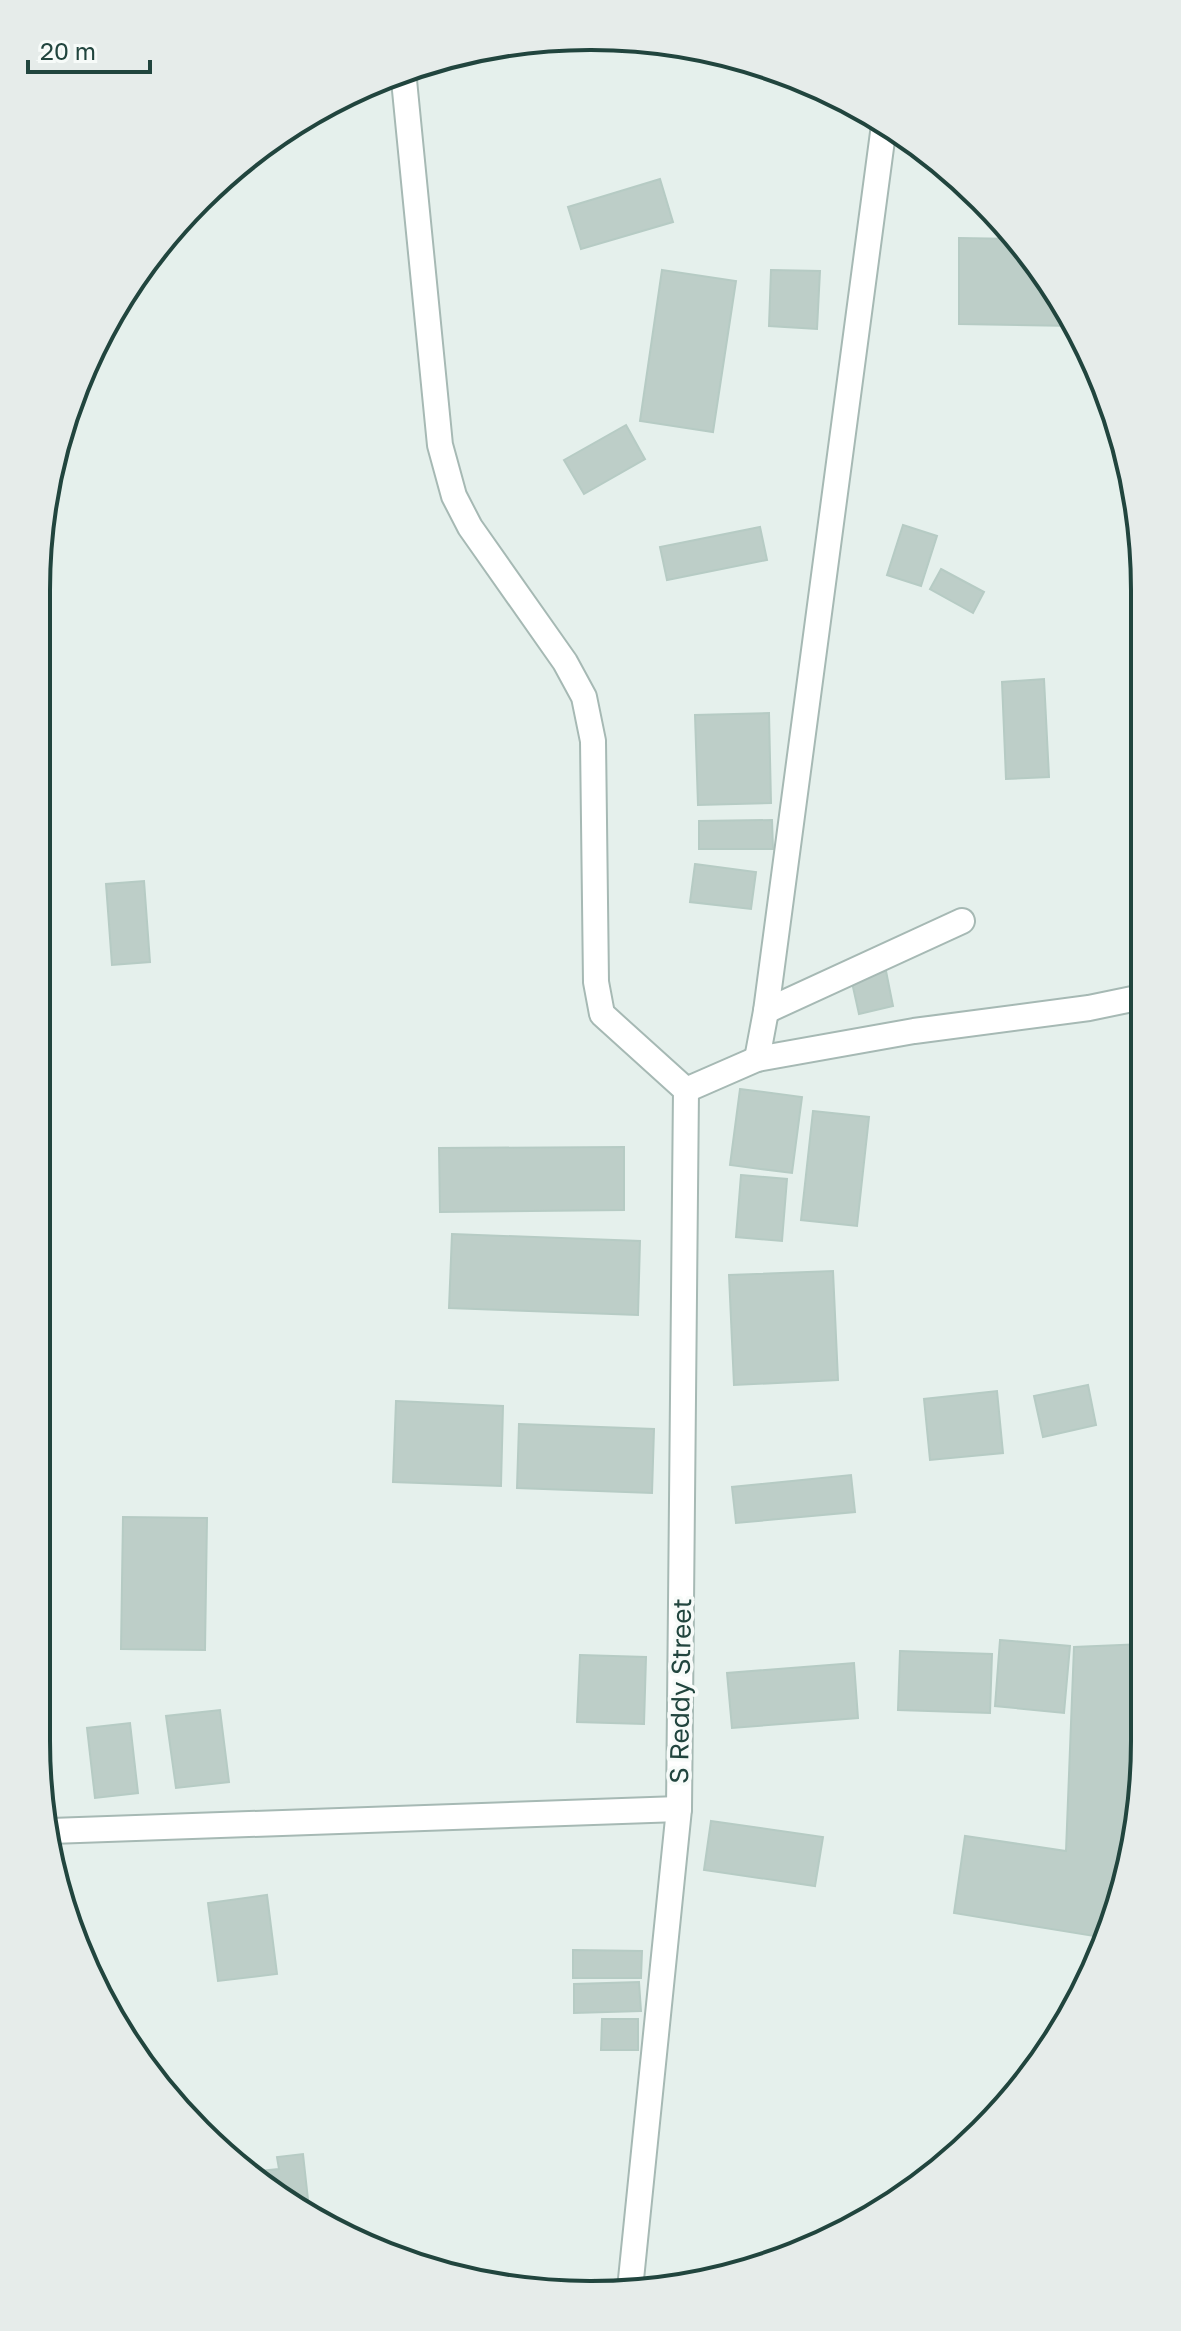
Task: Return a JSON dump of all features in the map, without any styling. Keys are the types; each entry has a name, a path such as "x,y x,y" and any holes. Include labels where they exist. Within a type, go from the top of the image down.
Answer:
{"street":[{"path":"404,84 440,445 454,496 470,527 565,662 584,697 593,741 596,982 602,1014 686,1090 757,1059 914,1031 1089,1008 1131,999"},
{"path":"757,1059 766,1011 883,136"},
{"path":"766,1011 962,921"},
{"name":"S Reddy Street","path":"631,2279 679,1809 686,1090"},
{"path":"58,1831 679,1809"}],"building":[{"path":"660,179 673,222 581,249 568,207"},
{"path":"959,238 1001,239 1040,290 1062,326 959,324"},
{"path":"662,270 736,281 713,432 640,421"},
{"path":"771,270 820,271 817,329 769,326"},
{"path":"626,425 645,459 584,494 564,460"},
{"path":"903,525 937,536 921,586 887,575"},
{"path":"760,527 767,560 667,580 660,547"},
{"path":"941,569 984,592 973,613 930,589"},
{"path":"1044,679 1049,777 1006,779 1002,682"},
{"path":"769,713 771,803 698,805 695,715"},
{"path":"772,820 773,849 699,849 699,821"},
{"path":"695,864 756,872 751,909 690,902"},
{"path":"144,881 150,962 112,965 106,884"},
{"path":"886,971 893,1006 859,1014 851,978"},
{"path":"740,1089 802,1097 792,1173 730,1165"},
{"path":"813,1111 869,1117 857,1226 801,1220"},
{"path":"624,1147 624,1210 440,1212 439,1148"},
{"path":"741,1175 787,1179 782,1241 736,1237"},
{"path":"452,1234 640,1241 638,1315 449,1308"},
{"path":"833,1271 838,1380 734,1385 729,1275"},
{"path":"1088,1385 1096,1425 1043,1437 1034,1396"},
{"path":"997,1391 1003,1453 930,1460 924,1399"},
{"path":"396,1401 503,1406 501,1486 393,1482"},
{"path":"519,1424 654,1429 652,1493 517,1488"},
{"path":"851,1475 855,1512 736,1523 732,1487"},
{"path":"123,1517 207,1518 205,1650 121,1649"},
{"path":"1000,1640 1070,1646 1064,1713 995,1706"},
{"path":"1131,1645 1130,1776 1126,1811 1113,1880 1094,1936 954,1913 965,1836 1066,1851 1074,1647"},
{"path":"900,1651 992,1654 990,1713 898,1710"},
{"path":"580,1655 646,1657 644,1724 577,1722"},
{"path":"854,1663 858,1718 732,1728 727,1673"},
{"path":"220,1710 229,1782 176,1788 166,1716"},
{"path":"130,1723 138,1793 95,1798 87,1728"},
{"path":"711,1821 823,1837 815,1886 704,1870"},
{"path":"267,1895 277,1974 218,1981 208,1903"},
{"path":"573,1950 642,1951 641,1978 573,1978"},
{"path":"639,1982 641,2011 574,2013 574,1984"},
{"path":"602,2019 638,2019 638,2050 601,2050"},
{"path":"303,2154 308,2202 263,2171 279,2169 277,2157"}]}
